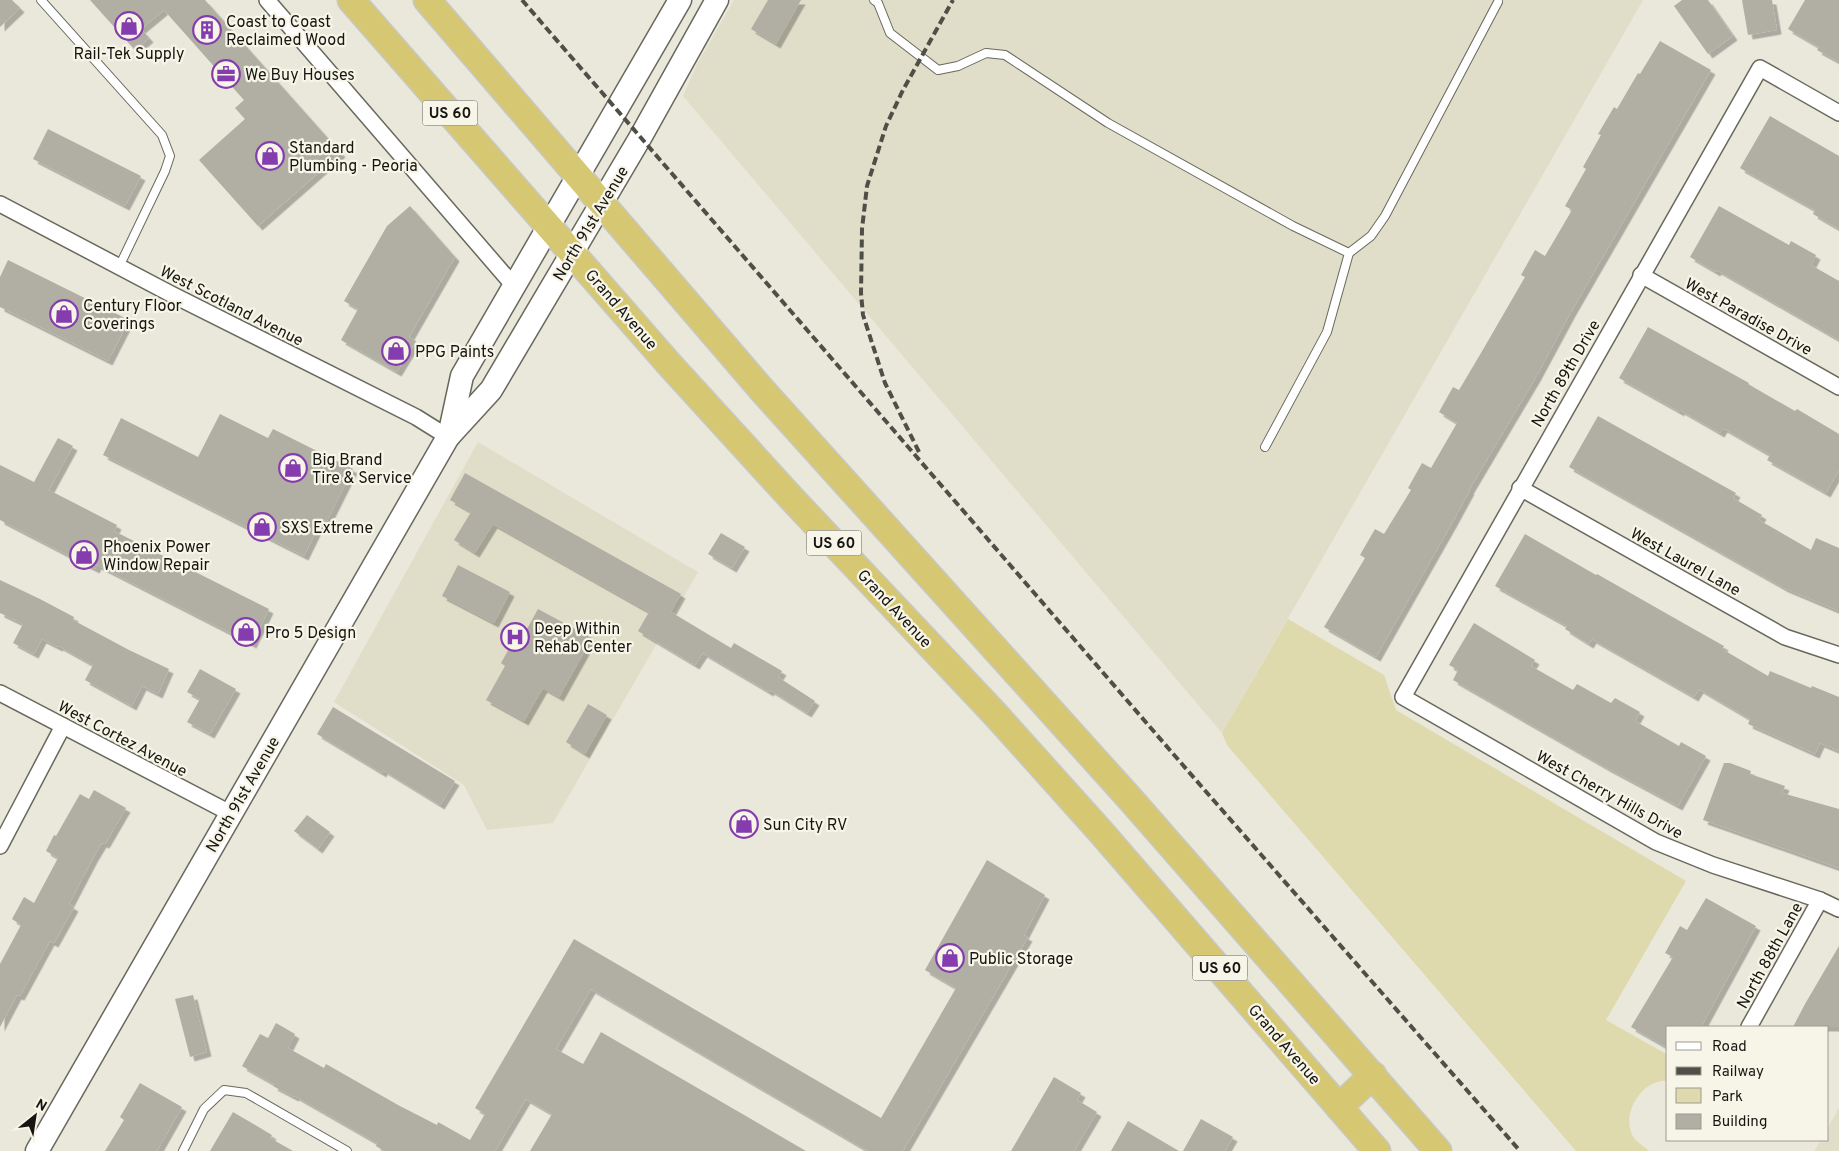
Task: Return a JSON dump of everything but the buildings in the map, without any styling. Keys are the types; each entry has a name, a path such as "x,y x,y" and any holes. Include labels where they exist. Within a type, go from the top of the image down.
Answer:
{"highway":[{"name":"Grand Avenue","path":"351,0 708,407 798,506 995,714 1100,830 1377,1151"},
{"name":"US 60","path":"428,0 776,405 1132,801 1438,1151"},
{"path":"1100,830 1132,801"},
{"path":"1339,1107 1373,1075"}],"main road":[{"name":"North 91st Avenue","path":"448,437 462,376 680,0"},
{"name":"North 91st Avenue","path":"37,1151 448,437 491,390 602,202 717,0"}],"street":[{"path":"267,0 514,286"},
{"name":"North 89th Drive","path":"1403,697 1760,68 1839,113"},
{"name":"West Scotland Avenue","path":"0,204 119,267 416,417 448,437"},
{"name":"West Paradise Drive","path":"1641,276 1839,387"},
{"name":"West Laurel Lane","path":"1520,488 1785,637 1839,655"},
{"name":"West Cortez Avenue","path":"0,693 230,814"},
{"name":"West Cherry Hills Drive","path":"1403,697 1656,842 1713,865 1820,900 1839,909"},
{"path":"0,846 63,726"},
{"name":"North 88th Lane","path":"1750,1026 1820,900"}],"lane":[{"path":"41,0 162,136 170,156 165,171 119,267"},
{"path":"874,0 878,3 890,33 938,70 958,66 986,53 1005,55 1108,123 1293,226 1349,253"},
{"path":"1265,447 1327,332 1349,253 1371,236 1386,216 1497,1"},
{"path":"183,1151 204,1109 224,1090 246,1093 347,1151"}],"shaded area":[{"path":"734,0 1643,0 1222,733 683,96 696,66"},
{"name":"Deep Within Rehab Center","path":"478,442 698,572 553,823 487,830 464,785 334,702"},
{"path":"1839,1108 1839,1151 1814,1151 1820,1141 1829,1141 1829,1125"}],"green space":[{"path":"1288,619 1384,675 1396,710 1686,881 1606,1020 1666,1054 1666,1081 1658,1082 1642,1092 1631,1110 1629,1119 1630,1129 1634,1138 1649,1151 1576,1151 1227,745 1222,733"}],"railway":[{"path":"522,0 1188,771 1520,1151"},
{"path":"919,452 885,383 863,315 861,293 862,229 867,186 886,126 903,90 953,0"}],"place":[{"name":"Rail-Tek Supply","path":"129,26"},
{"name":"Coast to Coast Reclaimed Wood","path":"207,30"},
{"name":"We Buy Houses","path":"226,74"},
{"name":"Standard Plumbing - Peoria","path":"270,156"},
{"name":"Century Floor Coverings","path":"64,314"},
{"name":"PPG Paints","path":"396,351"},
{"name":"Big Brand Tire & Service","path":"293,468"},
{"name":"SXS Extreme","path":"262,527"},
{"name":"Phoenix Power Window Repair","path":"84,555"},
{"name":"Pro 5 Design","path":"246,632"},
{"name":"Deep Within Rehab Center","path":"515,637"},
{"name":"Sun City RV","path":"744,824"},
{"name":"Public Storage","path":"950,958"}]}
